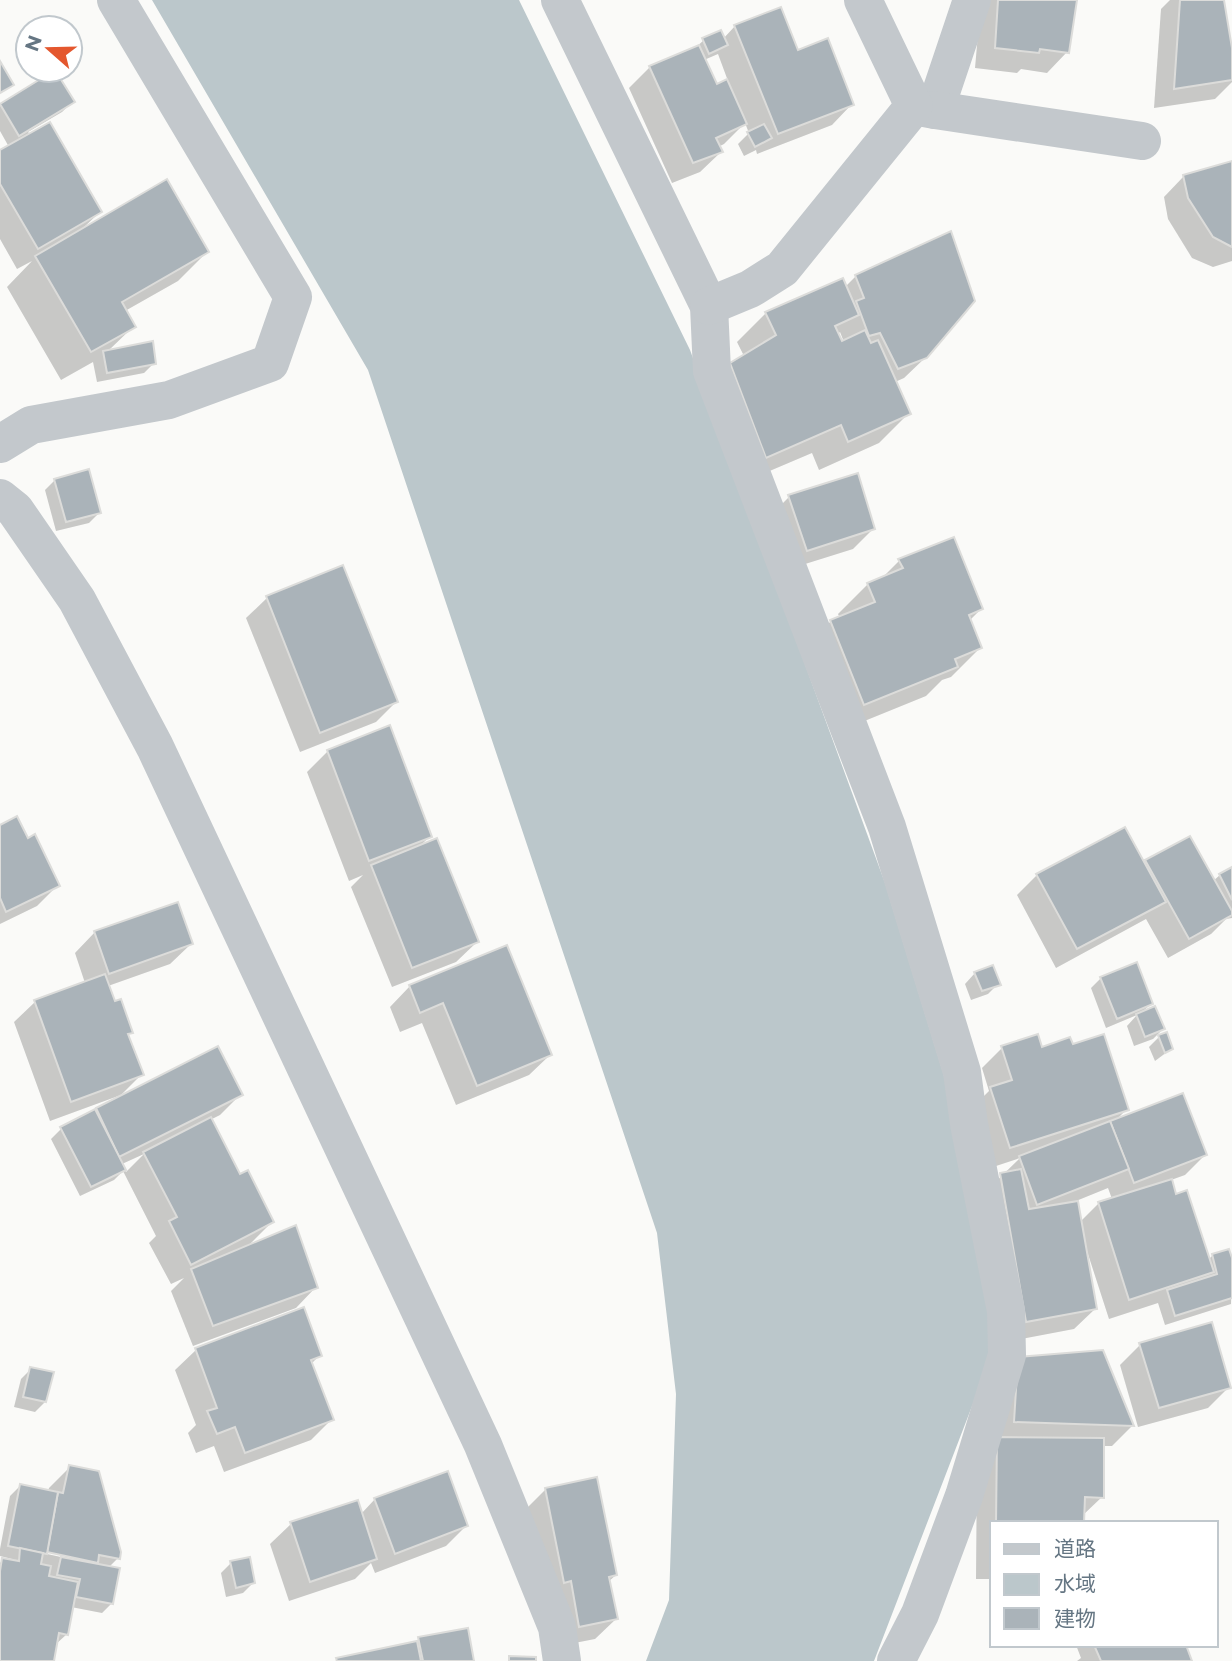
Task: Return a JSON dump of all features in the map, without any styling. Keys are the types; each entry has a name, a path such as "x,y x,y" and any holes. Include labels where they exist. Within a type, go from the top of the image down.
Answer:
{"street":[{"path":"0,444 31,425 169,400 270,363 293,297 116,0"},
{"path":"560,0 709,306 712,371 887,827 962,1072 969,1124 1006,1311 1007,1355 964,1496 920,1614 896,1661"},
{"path":"863,0 925,108"},
{"path":"709,306 750,289 782,269 925,108 972,0"},
{"path":"925,108 1142,141"},
{"path":"0,498 15,510 77,600 155,747 483,1445 557,1627 562,1661"}],"water":[{"path":"152,0 519,0 690,350 885,883 952,1102 994,1349 874,1661 646,1661 669,1600 676,1394 657,1233 368,370"}],"building":[{"path":"998,0 1077,0 1069,53 995,48"},
{"path":"1180,0 1224,0 1232,48 1232,80 1174,89"},
{"path":"781,7 798,50 828,38 854,105 778,134 734,25"},
{"path":"721,30 728,45 709,54 702,38"},
{"path":"699,45 717,84 727,79 747,124 716,138 723,152 693,163 649,66"},
{"path":"0,61 14,85 0,93"},
{"path":"32,84 64,84 75,102 19,136 0,104"},
{"path":"50,122 102,212 38,249 0,184 0,150"},
{"path":"764,124 772,138 755,147 747,132"},
{"path":"1232,161 1232,247 1213,237 1188,198 1183,175"},
{"path":"167,179 209,252 122,302 136,327 91,352 35,256"},
{"path":"951,231 975,301 927,358 898,369 880,333 869,336 856,301 864,298 855,275"},
{"path":"843,278 859,315 835,326 842,341 865,330 871,343 878,340 911,414 848,442 841,425 766,458 730,363 776,335 765,312"},
{"path":"153,341 156,364 107,373 103,351"},
{"path":"89,469 101,513 66,522 54,479"},
{"path":"858,473 875,529 807,551 788,495"},
{"path":"954,537 983,609 969,615 982,648 955,659 958,667 864,705 830,620 875,602 867,583 903,568 898,559"},
{"path":"343,565 398,702 320,733 266,596"},
{"path":"390,725 432,837 369,861 327,750"},
{"path":"17,816 28,838 35,834 60,886 6,912 0,898 0,825"},
{"path":"1125,827 1166,902 1077,949 1036,874"},
{"path":"1190,836 1232,915 1189,939 1145,860"},
{"path":"437,838 479,942 412,968 371,865"},
{"path":"1232,867 1232,900 1219,874"},
{"path":"178,902 193,944 109,974 94,931"},
{"path":"507,945 552,1055 477,1086 443,1003 420,1013 409,985"},
{"path":"1137,962 1153,1004 1117,1019 1100,977"},
{"path":"993,965 1001,985 982,991 974,972"},
{"path":"105,974 115,1001 121,999 133,1033 128,1034 144,1075 71,1102 34,1000"},
{"path":"1155,1006 1165,1029 1145,1037 1136,1014"},
{"path":"1167,1032 1173,1049 1165,1053 1158,1035"},
{"path":"1038,1034 1042,1047 1070,1037 1073,1044 1104,1034 1129,1110 1010,1148 990,1087 1012,1080 1001,1046"},
{"path":"218,1046 243,1095 119,1157 96,1108"},
{"path":"1183,1093 1207,1155 1134,1183 1110,1121"},
{"path":"95,1109 126,1170 91,1187 60,1127"},
{"path":"211,1117 240,1174 248,1170 274,1222 191,1265 169,1221 177,1217 143,1152"},
{"path":"1110,1121 1129,1169 1037,1205 1019,1156"},
{"path":"1021,1169 1029,1209 1078,1201 1097,1309 1026,1322 1000,1173"},
{"path":"1172,1179 1176,1194 1187,1190 1214,1272 1129,1300 1098,1202"},
{"path":"296,1225 318,1288 213,1326 191,1269"},
{"path":"1229,1249 1232,1258 1232,1298 1175,1316 1167,1290 1217,1274 1212,1254"},
{"path":"304,1307 322,1356 311,1360 334,1420 245,1453 235,1427 217,1434 207,1411 217,1408 195,1348"},
{"path":"1212,1322 1231,1388 1159,1408 1139,1343"},
{"path":"1103,1350 1134,1426 1014,1422 1018,1357"},
{"path":"30,1367 54,1372 46,1402 23,1397"},
{"path":"997,1437 1104,1438 1104,1498 1085,1497 1084,1521 996,1521"},
{"path":"69,1465 99,1471 121,1552 120,1559 99,1555 98,1563 47,1552 58,1492 63,1493"},
{"path":"448,1471 468,1526 395,1554 374,1498"},
{"path":"597,1477 617,1575 609,1577 618,1619 579,1627 571,1581 564,1583 545,1488"},
{"path":"20,1484 58,1492 47,1554 8,1546"},
{"path":"358,1500 377,1559 310,1582 290,1522"},
{"path":"20,1548 43,1553 41,1564 51,1566 49,1576 78,1582 68,1635 59,1633 54,1661 0,1661 2,1558 19,1561"},
{"path":"61,1557 120,1568 113,1604 76,1597 80,1579 57,1575"},
{"path":"250,1557 255,1583 236,1588 230,1561"},
{"path":"468,1628 474,1661 423,1661 418,1637"},
{"path":"417,1641 421,1661 337,1661 336,1658"},
{"path":"1095,1647 1187,1647 1192,1661 1101,1661"},
{"path":"509,1656 536,1657 536,1661 509,1661"}]}
